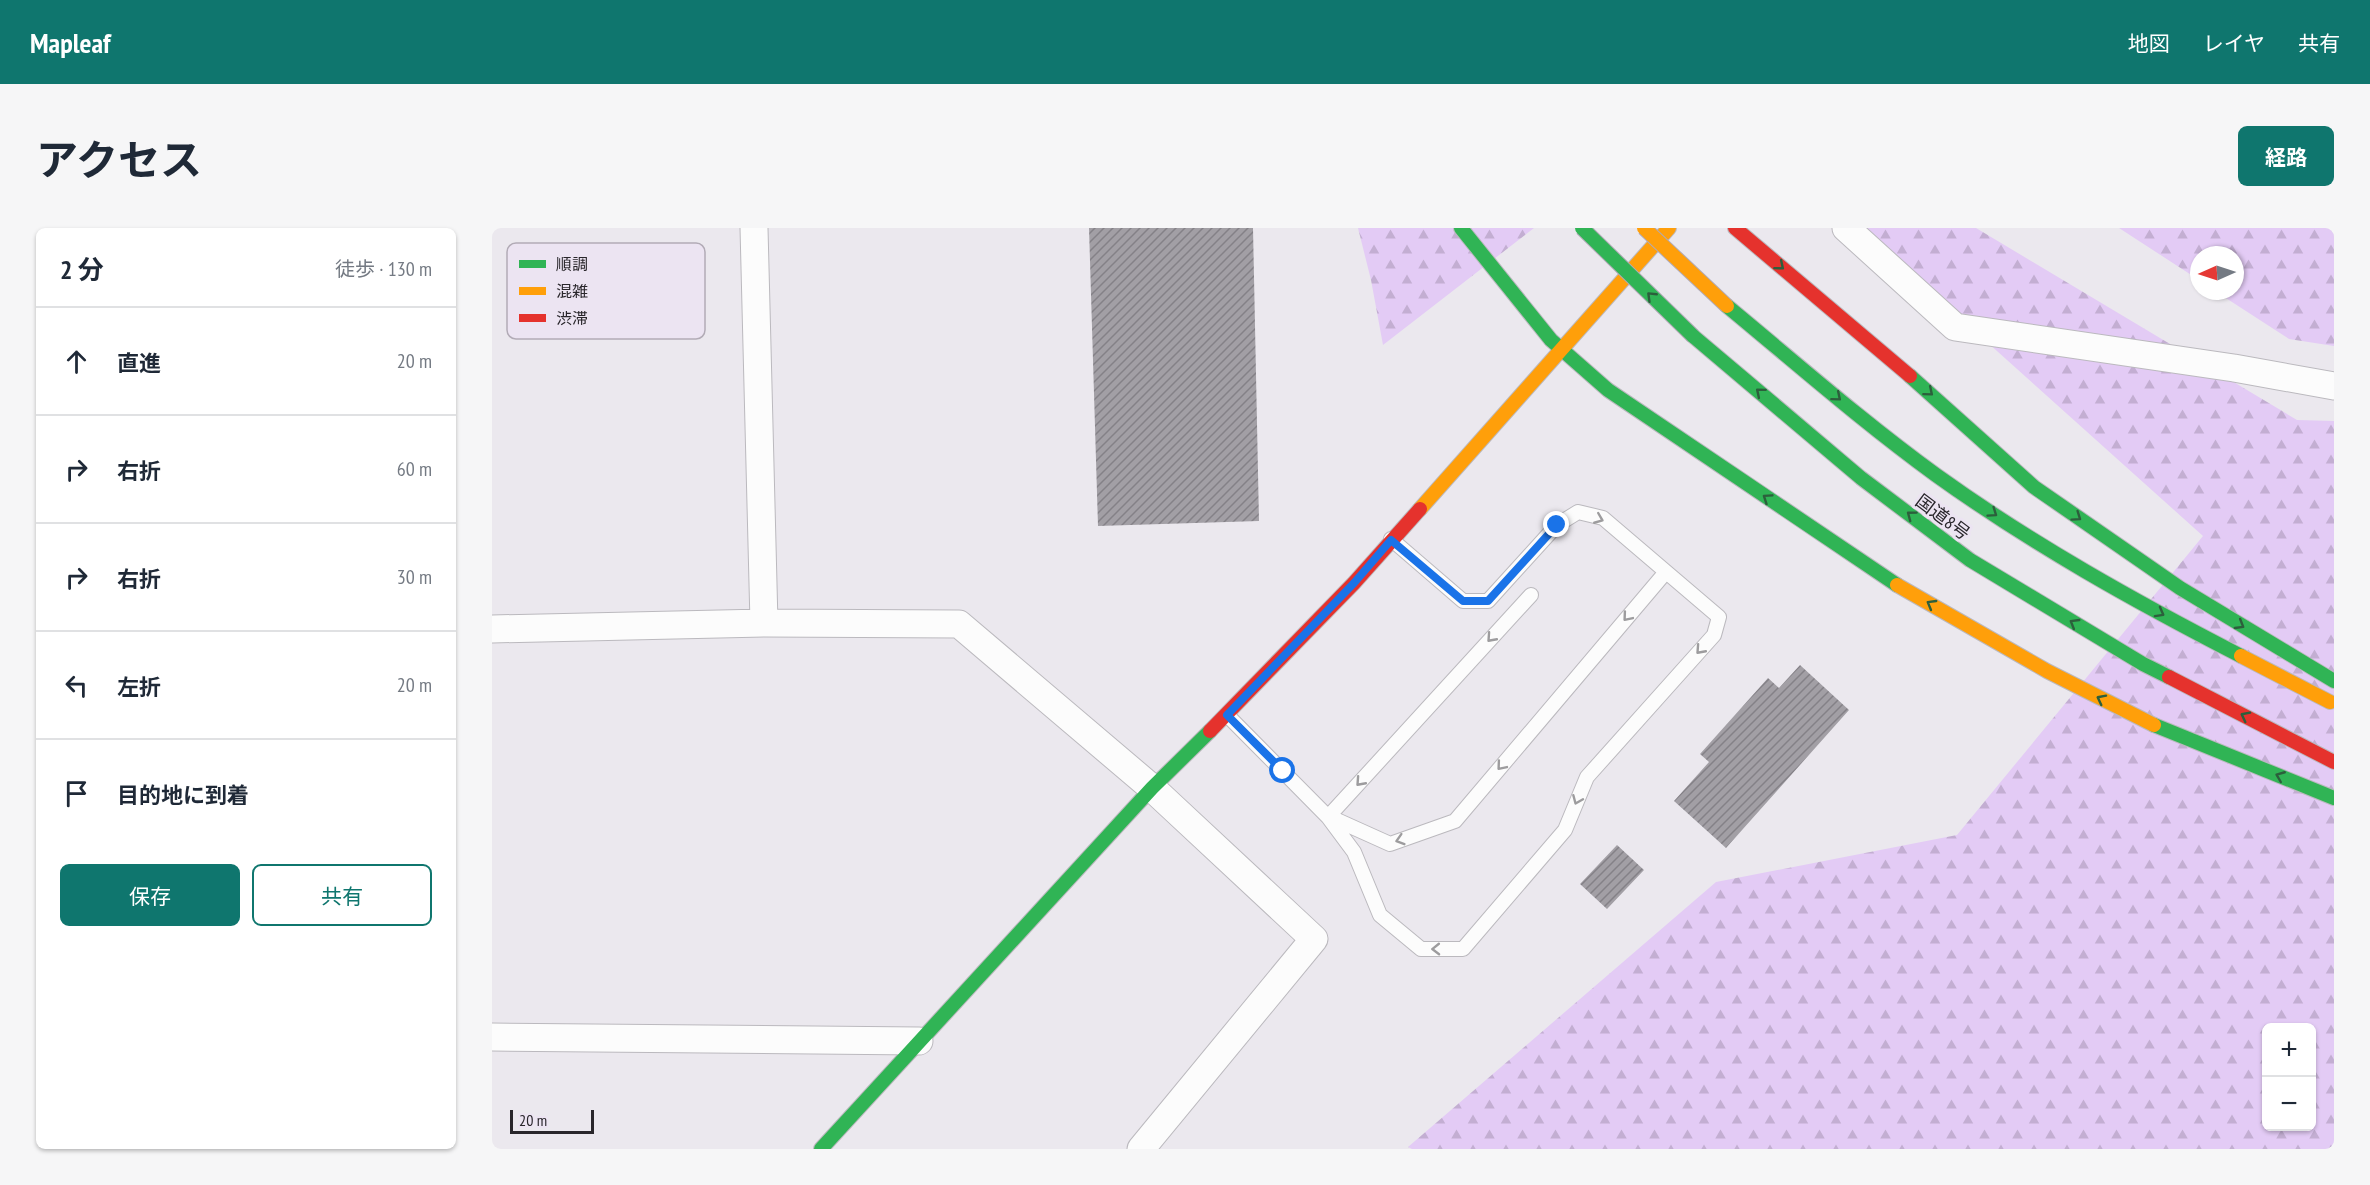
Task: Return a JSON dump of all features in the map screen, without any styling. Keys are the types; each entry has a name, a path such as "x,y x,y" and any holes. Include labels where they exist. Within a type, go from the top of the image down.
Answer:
{"main road":[{"path":"1461,228 1562,350 1608,390 1900,586 2047,671 2149,723 2334,798"},
{"name":"国道8号","path":"1582,228 1693,336 1861,478 1970,560 2143,664 2334,762"},
{"name":"国道8号","path":"1644,228 1727,306 1885,437 1999,518 2108,585 2334,704"},
{"path":"821,1149 1152,788 1227,715 1354,583 1669,228"},
{"path":"1735,228 1942,403 2034,487 2180,588 2334,681"}],"street":[{"path":"754,228 764,623"},
{"path":"1846,228 1955,327 2234,368 2334,386"},
{"path":"492,629 764,623 959,624 1152,788 1314,939 1141,1149"},
{"path":"492,1037 920,1041"}],"lane":[{"path":"1227,715 1328,817 1354,852 1380,915 1421,949 1463,949 1564,830 1587,777 1714,635 1719,617 1603,518 1578,512 1557,525 1488,601 1463,601 1391,540"},
{"path":"1328,817 1390,844 1455,821 1665,573"},
{"path":"1328,817 1531,595"}],"green space":[{"path":"1358,228 1534,228 1383,345 1371,280"},
{"path":"1860,228 1976,228 2297,420 2334,421 2334,1149 1412,1149 1408,1147 1716,882 1957,835 2203,536"},
{"path":"2119,228 2334,228 2334,346 2289,339 2229,300 2244,300 2244,246 2190,246 2190,274"}],"building":[{"path":"1089,228 1253,228 1259,521 1098,526"},
{"path":"1800,665 1849,710 1726,848 1674,801 1709,762 1700,754 1768,678 1779,688"},
{"path":"1617,845 1644,870 1607,909 1580,884"}],"traffic: fast":[{"path":"1461,228 1551,340 1608,390 1897,585"},
{"path":"1582,228 1693,336"},
{"path":"1727,306 1882,434 1972,500 2085,571 2241,656"},
{"path":"1693,336 1861,478 1970,560 2143,664 2169,677"},
{"path":"1910,376 2034,487 2180,588 2334,681"},
{"path":"2154,725 2334,798"},
{"path":"821,1149 1152,788 1210,731"}],"traffic: slow":[{"path":"1644,228 1727,306"},
{"path":"1420,509 1669,228"},
{"path":"1897,585 2047,671 2154,725"},
{"path":"2241,656 2330,702"}],"traffic: jam":[{"path":"1735,228 1910,376"},
{"path":"1210,731 1354,583 1420,509"},
{"path":"2169,677 2334,762"}],"route":[{"path":"1283,771 1227,715 1354,583 1391,540 1463,601 1488,601 1557,525"}]}
